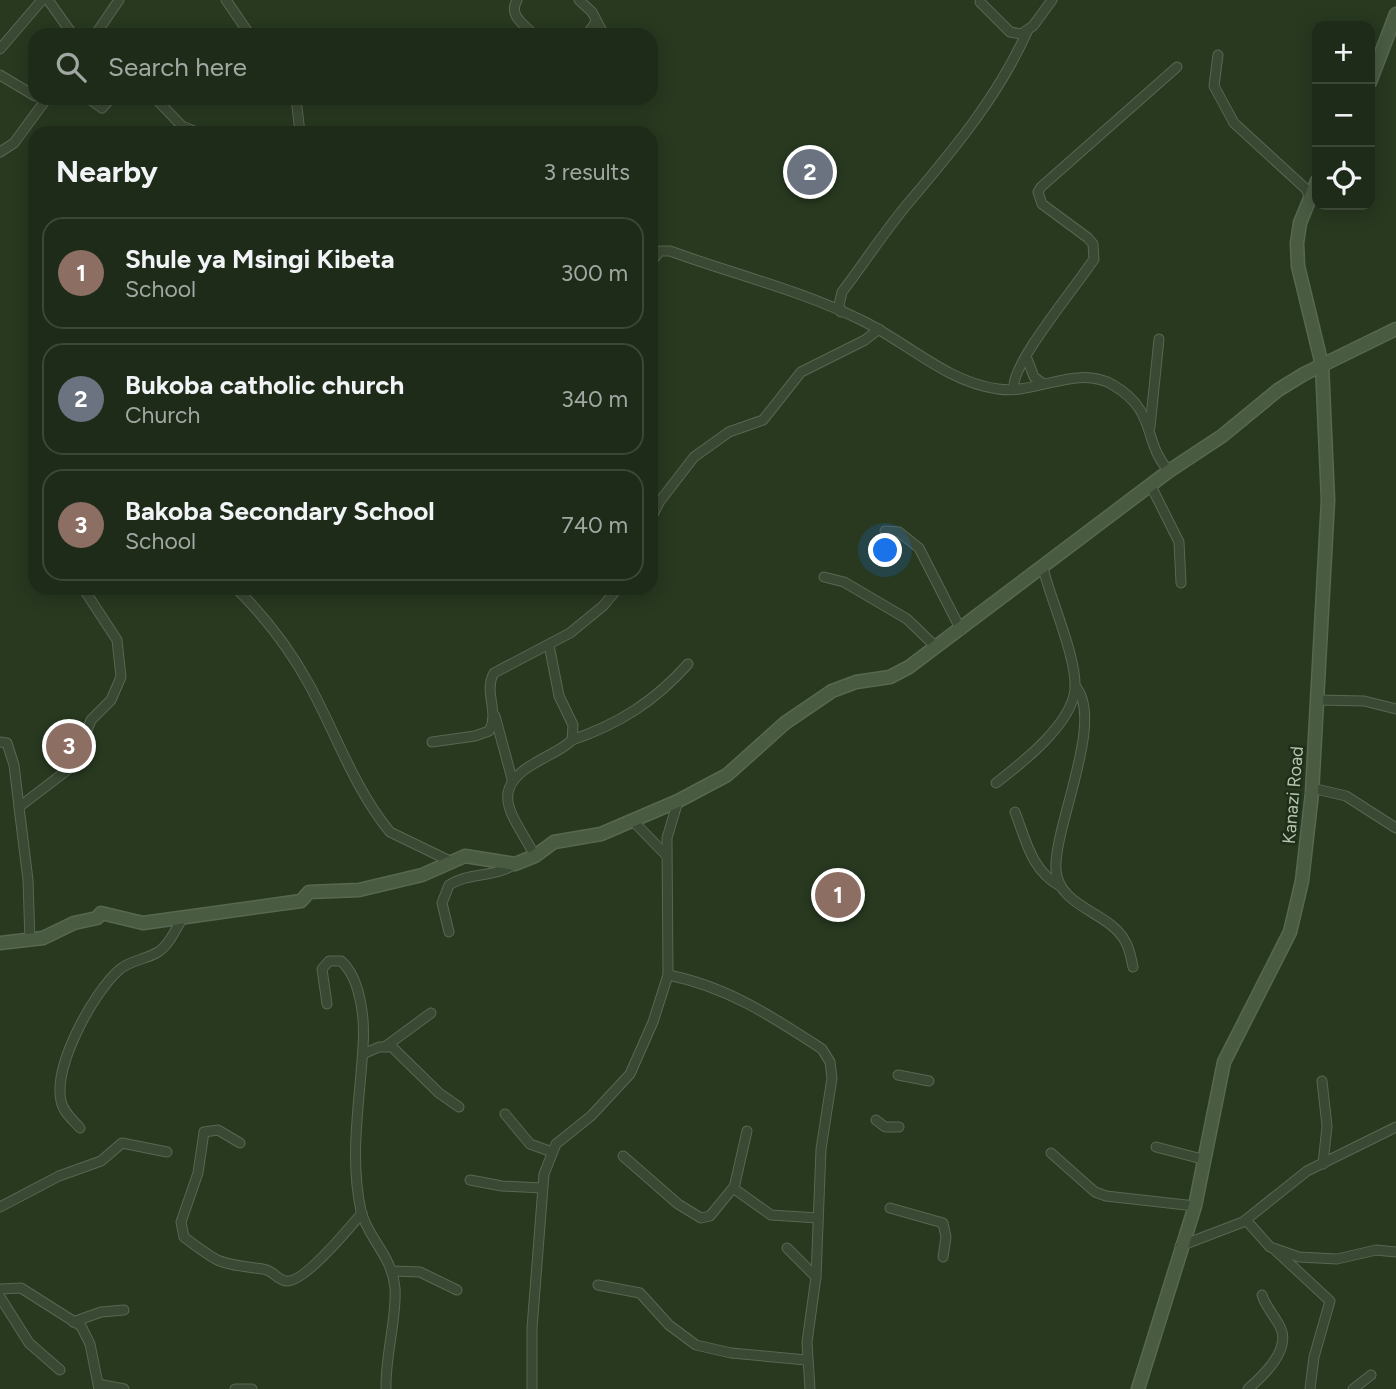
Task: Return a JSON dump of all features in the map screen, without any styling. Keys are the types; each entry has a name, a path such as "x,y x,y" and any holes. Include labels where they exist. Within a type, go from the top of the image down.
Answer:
{"street":[{"path":"0,49 42,0"},
{"path":"48,0 68,28"},
{"path":"100,28 119,0"},
{"path":"226,0 245,28"},
{"path":"517,0 514,6 516,17 527,28"},
{"path":"579,0 600,28"},
{"path":"841,312 839,305 842,292 908,203 966,134 1006,73 1027,32 1047,11 1052,0"},
{"path":"980,2 1010,32 1027,32"},
{"path":"1375,69 1396,14"},
{"path":"592,28 596,22"},
{"path":"1218,55 1214,86 1234,123 1306,189 1309,196"},
{"path":"1014,389 1013,378 1089,267 1094,253 1088,238 1042,204 1038,192 1177,67"},
{"path":"0,75 28,91"},
{"path":"1,153 14,143 37,105"},
{"path":"162,105 182,126"},
{"path":"297,105 299,126"},
{"name":"Kanazi Road","path":"1138,1389 1180,1246 1195,1206 1202,1159 1224,1062 1290,932 1302,881 1318,700 1328,500 1322,365 1298,266 1300,223 1312,190"},
{"path":"658,253 670,251 841,312 878,329 946,372 999,390 1085,378 1109,382 1127,393 1139,405 1162,462 1169,471"},
{"path":"658,505 694,457 729,432 764,420 801,372 865,340 878,329"},
{"path":"449,932 442,903 449,885 465,878 496,875 535,856 556,842 590,837 678,801 727,775 785,723 816,700 849,684 890,677 936,648 1169,471 1222,436 1278,390 1396,329"},
{"path":"1150,427 1159,339"},
{"path":"1026,356 1034,377 1042,383"},
{"path":"1151,486 1179,542 1181,583"},
{"path":"885,531 899,532 919,548 961,630"},
{"path":"1043,568 1072,665 1075,686 1082,701 1082,741 1056,859 1059,886"},
{"path":"824,577 844,582 907,619 936,648"},
{"path":"19,807 74,765 91,720 111,700 121,677 117,640 88,595"},
{"path":"242,595 282,639 310,687 365,798 384,826 390,832 452,862"},
{"path":"512,779 493,710 490,683 494,673 549,645 588,619 611,595"},
{"path":"549,645 559,696 573,725 572,740"},
{"path":"535,856 507,801 506,789 512,779 572,740 602,729 645,706 688,664"},
{"path":"996,783 1028,758 1064,717 1075,686"},
{"path":"1318,700 1364,701 1396,709"},
{"path":"432,742 484,734 492,727 493,710"},
{"path":"0,742 7,743 11,753 30,901 30,941"},
{"path":"1311,788 1346,796 1396,828"},
{"path":"532,1389 530,1354 542,1188 552,1152 603,1104 635,1067 668,975 666,855 670,823 678,801"},
{"path":"1015,812 1032,859 1049,880 1116,929 1125,940 1133,967"},
{"path":"632,820 666,855"},
{"path":"0,943 30,941 50,936 74,923 97,918 101,913 143,923 301,901 309,892 359,890 422,875 473,856 515,864"},
{"path":"80,1128 62,1105 61,1091 69,1054 84,1016 95,996 118,971 160,950 183,917"},
{"path":"327,1004 322,969 329,961 341,961 350,972 360,1002 363,1054 354,1157 362,1213 392,1271 395,1298 386,1389"},
{"path":"668,975 692,980 734,996 827,1053 831,1067 831,1093 821,1149 816,1277 806,1360 810,1389"},
{"path":"363,1054 386,1046 431,1013"},
{"path":"386,1046 397,1050 439,1093 459,1107"},
{"path":"898,1075 929,1081"},
{"path":"1322,1081 1327,1126 1323,1164"},
{"path":"505,1114 530,1144 552,1152"},
{"path":"876,1120 885,1127 900,1127"},
{"path":"1180,1246 1246,1220 1295,1179 1396,1127"},
{"path":"240,1143 218,1130 208,1130 203,1134 198,1173 181,1222 184,1237 219,1263 266,1269 285,1281 292,1280 306,1272 362,1213"},
{"path":"734,1188 747,1130"},
{"path":"0,1207 59,1176 101,1161 122,1143 167,1152"},
{"path":"1156,1147 1202,1159"},
{"path":"1051,1153 1095,1192 1106,1196 1195,1206"},
{"path":"623,1156 678,1204 701,1218 710,1216 730,1189 734,1188"},
{"path":"470,1180 502,1186 542,1188"},
{"path":"734,1188 771,1215 818,1218"},
{"path":"890,1208 943,1223 946,1237 943,1256"},
{"path":"1246,1220 1331,1301 1314,1357 1310,1389"},
{"path":"787,1248 816,1277"},
{"path":"1275,1250 1299,1257 1328,1259 1376,1251 1396,1252"},
{"path":"392,1271 420,1272 457,1290"},
{"path":"598,1285 640,1293 669,1325 696,1345 732,1353 806,1360"},
{"path":"0,1289 21,1288 73,1322 87,1335 99,1386 124,1389"},
{"path":"1248,1389 1269,1367 1283,1344 1282,1330 1262,1295"},
{"path":"0,1297 29,1343 60,1370"},
{"path":"73,1322 101,1312 124,1310"},
{"path":"803,1389 807,1374"},
{"path":"1353,1389 1371,1375"},
{"path":"235,1389 252,1389"}],"place":[{"name":"Bukoba catholic church","path":"810,172"},
{"name":"Bakoba Secondary School","path":"69,746"},
{"name":"Shule ya Msingi Kibeta","path":"838,895"}]}
